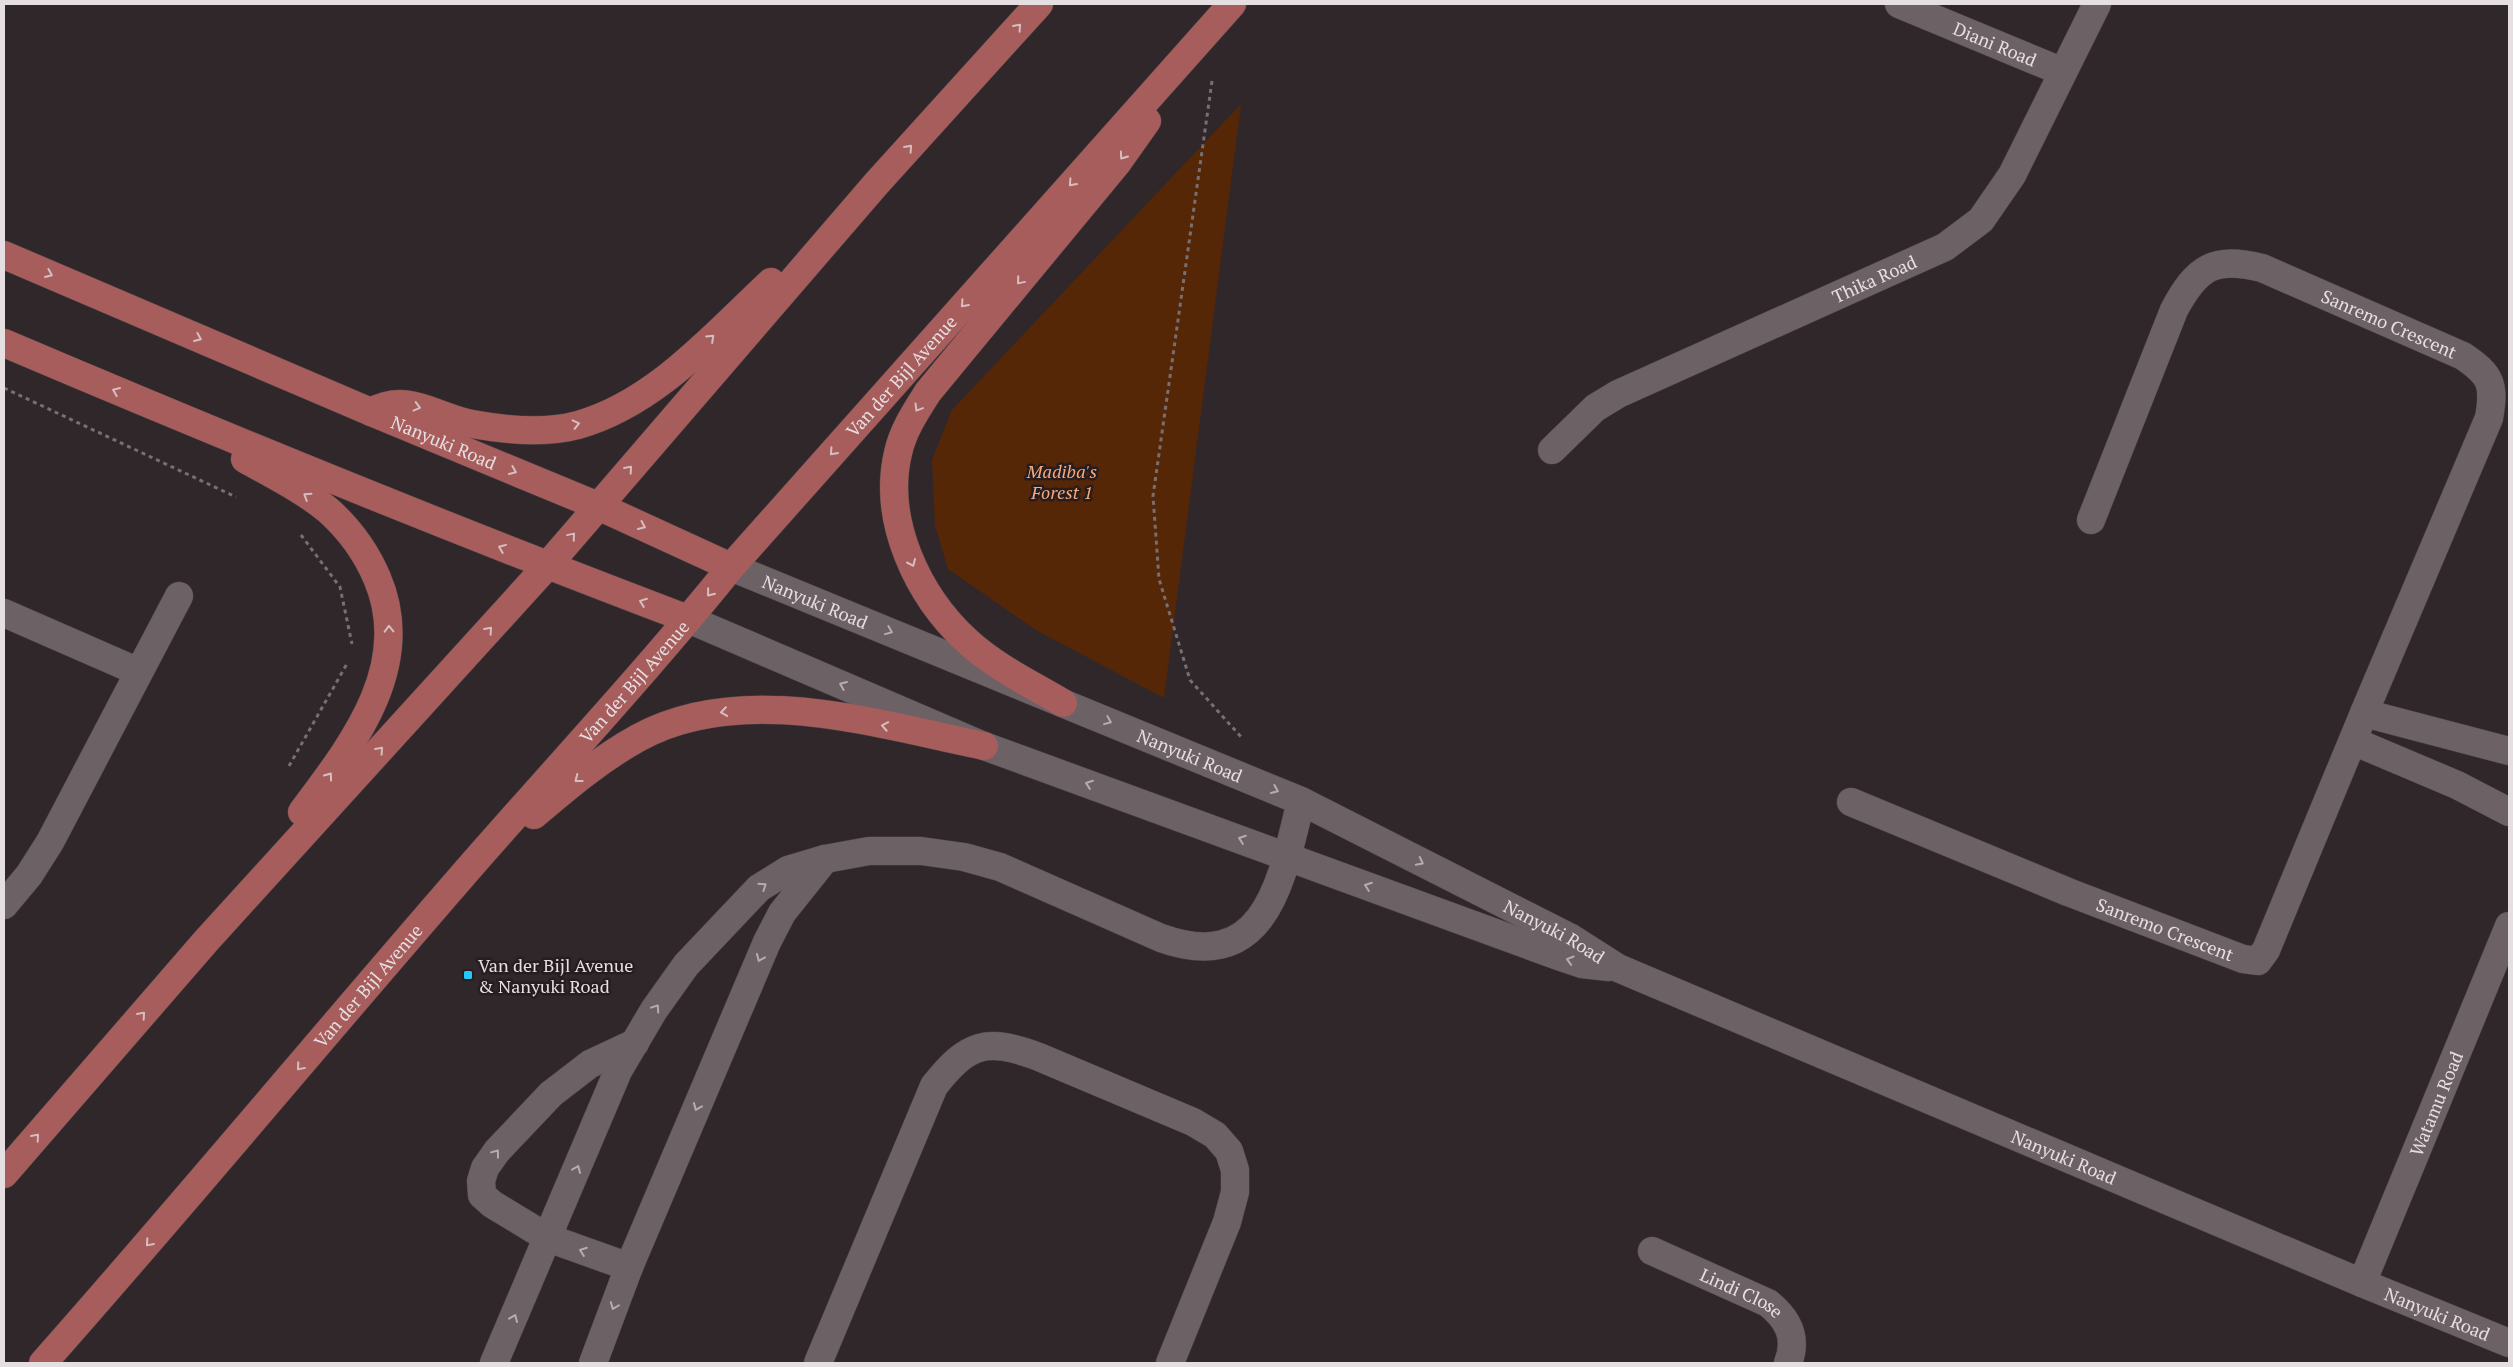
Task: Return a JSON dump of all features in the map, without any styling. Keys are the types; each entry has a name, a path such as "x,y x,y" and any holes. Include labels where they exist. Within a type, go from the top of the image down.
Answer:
{"main road":[{"path":"4,1174 206,942 547,566 876,184 1039,4"},
{"path":"1063,703 994,663 967,641 938,611 922,587 908,554 895,502 894,477 898,452 904,434 928,392 1118,162 1227,10"},
{"name":"Van der Bijl Avenue","path":"43,1363 182,1207 456,883 688,620 731,567 1227,10"},
{"path":"371,412 384,404 397,402 470,424 516,429 576,425 606,415 668,377 876,184"},
{"name":"Nanyuki Road","path":"4,255 371,412 598,506 731,567"},
{"name":"Nanyuki Road","path":"4,343 161,410 547,566 688,620"},
{"path":"161,410 308,496 345,526 371,564 380,585 389,624 383,679 364,723 331,774 206,942"},
{"path":"456,883 599,763 659,728 705,715 759,709 789,711 874,724 984,746"}],"street":[{"name":"Diani Road","path":"1899,4 2063,72"},
{"name":"Thika Road","path":"1552,450 1595,408 1618,394 1945,247 1962,236 1981,220 2012,175 2097,4"},
{"name":"Sanremo Crescent","path":"1851,802 2068,892 2116,908 2244,959 2258,961 2266,950 2489,418 2493,396 2490,382 2481,368 2462,356 2262,268 2240,263 2223,263 2208,267 2192,280 2174,310 2091,520"},
{"name":"Nanyuki Road","path":"731,567 1301,800 1571,938 1618,968 2362,1283 2509,1342"},
{"path":"4,905 29,875 50,842 179,596"},
{"path":"4,613 139,672"},
{"name":"Nanyuki Road","path":"688,620 984,746 1562,958 1582,964 1618,968"},
{"path":"2364,713 2509,750"},
{"path":"2353,741 2458,785 2509,812"},
{"path":"494,1363 618,1071 654,1010 686,966 759,888 788,870 825,859 889,850 921,851 964,857 1000,867 1161,938 1180,945 1200,947 1238,938 1253,927 1267,910 1287,856 1301,800"},
{"path":"592,1363 629,1267 767,942 782,912 825,859"},
{"name":"Watamu Road","path":"2362,1283 2509,926"},
{"path":"629,1267 548,1238 492,1204 482,1195 481,1181 485,1168 497,1151 551,1094 590,1064 635,1043"},
{"path":"818,1363 934,1086 953,1062 971,1050 993,1046 1016,1048 1193,1122 1215,1135 1229,1151 1235,1170 1235,1192 1228,1222 1170,1363"},
{"name":"Lindi Close","path":"1652,1251 1768,1303 1782,1314 1793,1340 1788,1363"}],"path":[{"path":"1213,74 1153,496 1159,578 1190,680 1246,743"},
{"path":"4,388 237,497"},
{"path":"296,529 340,586 354,652"},
{"path":"289,766 349,661"}],"green space":[{"name":"Madiba's Forest 1","path":"1241,104 1164,698 1036,630 948,569 935,525 932,460 952,410"}],"place":[{"name":"Van der Bijl Avenue & Nanyuki Road","path":"468,975"}]}
